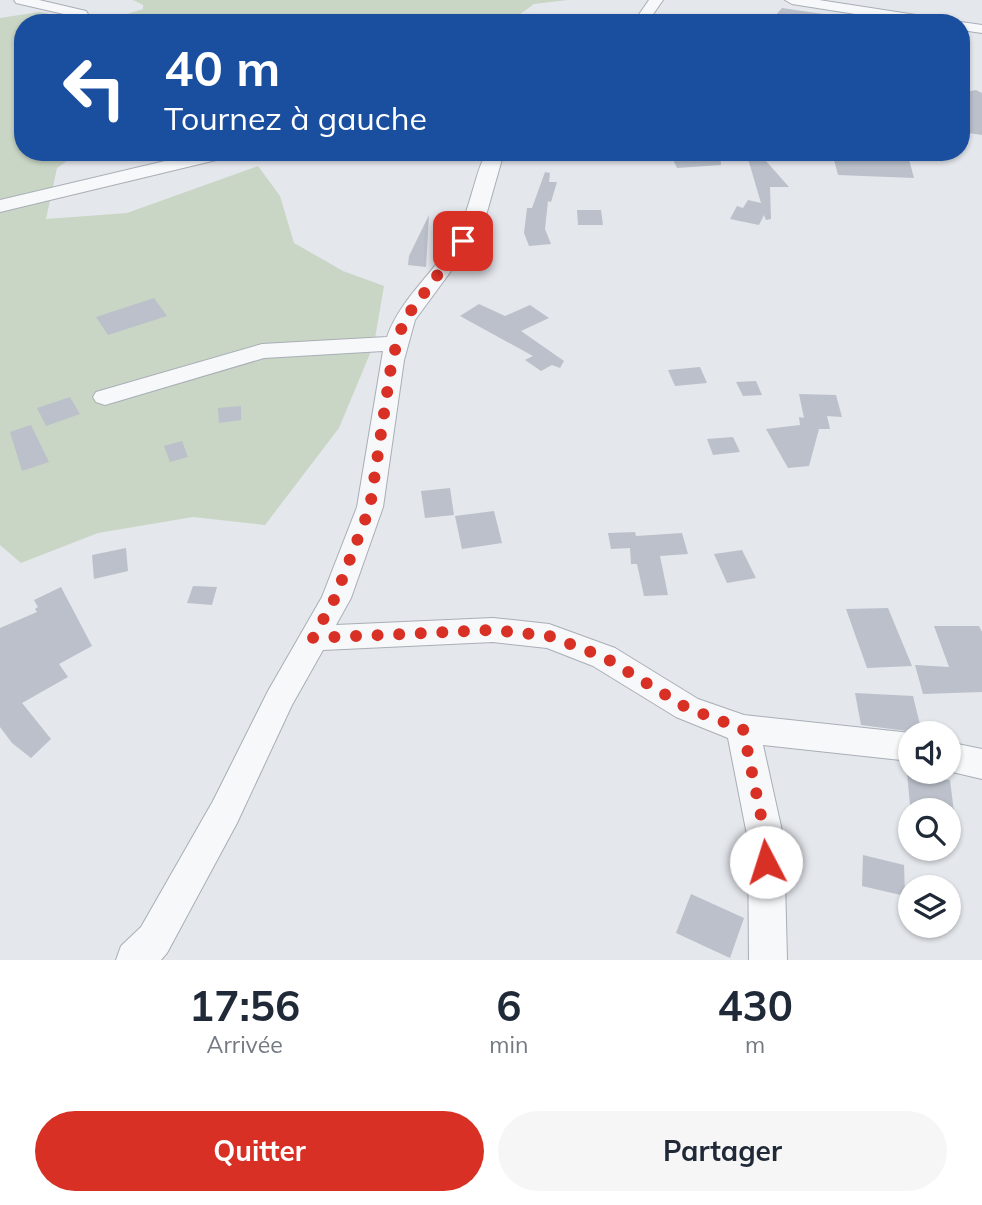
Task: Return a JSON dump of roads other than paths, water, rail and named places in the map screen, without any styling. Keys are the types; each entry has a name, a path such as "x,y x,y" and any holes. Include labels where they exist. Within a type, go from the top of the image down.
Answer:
{"street":[{"path":"21,0 80,14"},
{"path":"792,0 883,14"},
{"path":"0,206 189,161"},
{"path":"135,960 153,940 225,812 279,700 335,598 370,507 392,360 404,320 463,241 477,212 491,161"},
{"path":"105,397 262,351 301,346 397,344"},
{"path":"313,638 493,630 549,636 604,657 687,708 743,729 898,746"},
{"path":"743,729 766,840 768,960"},
{"path":"961,759 982,764"}]}
